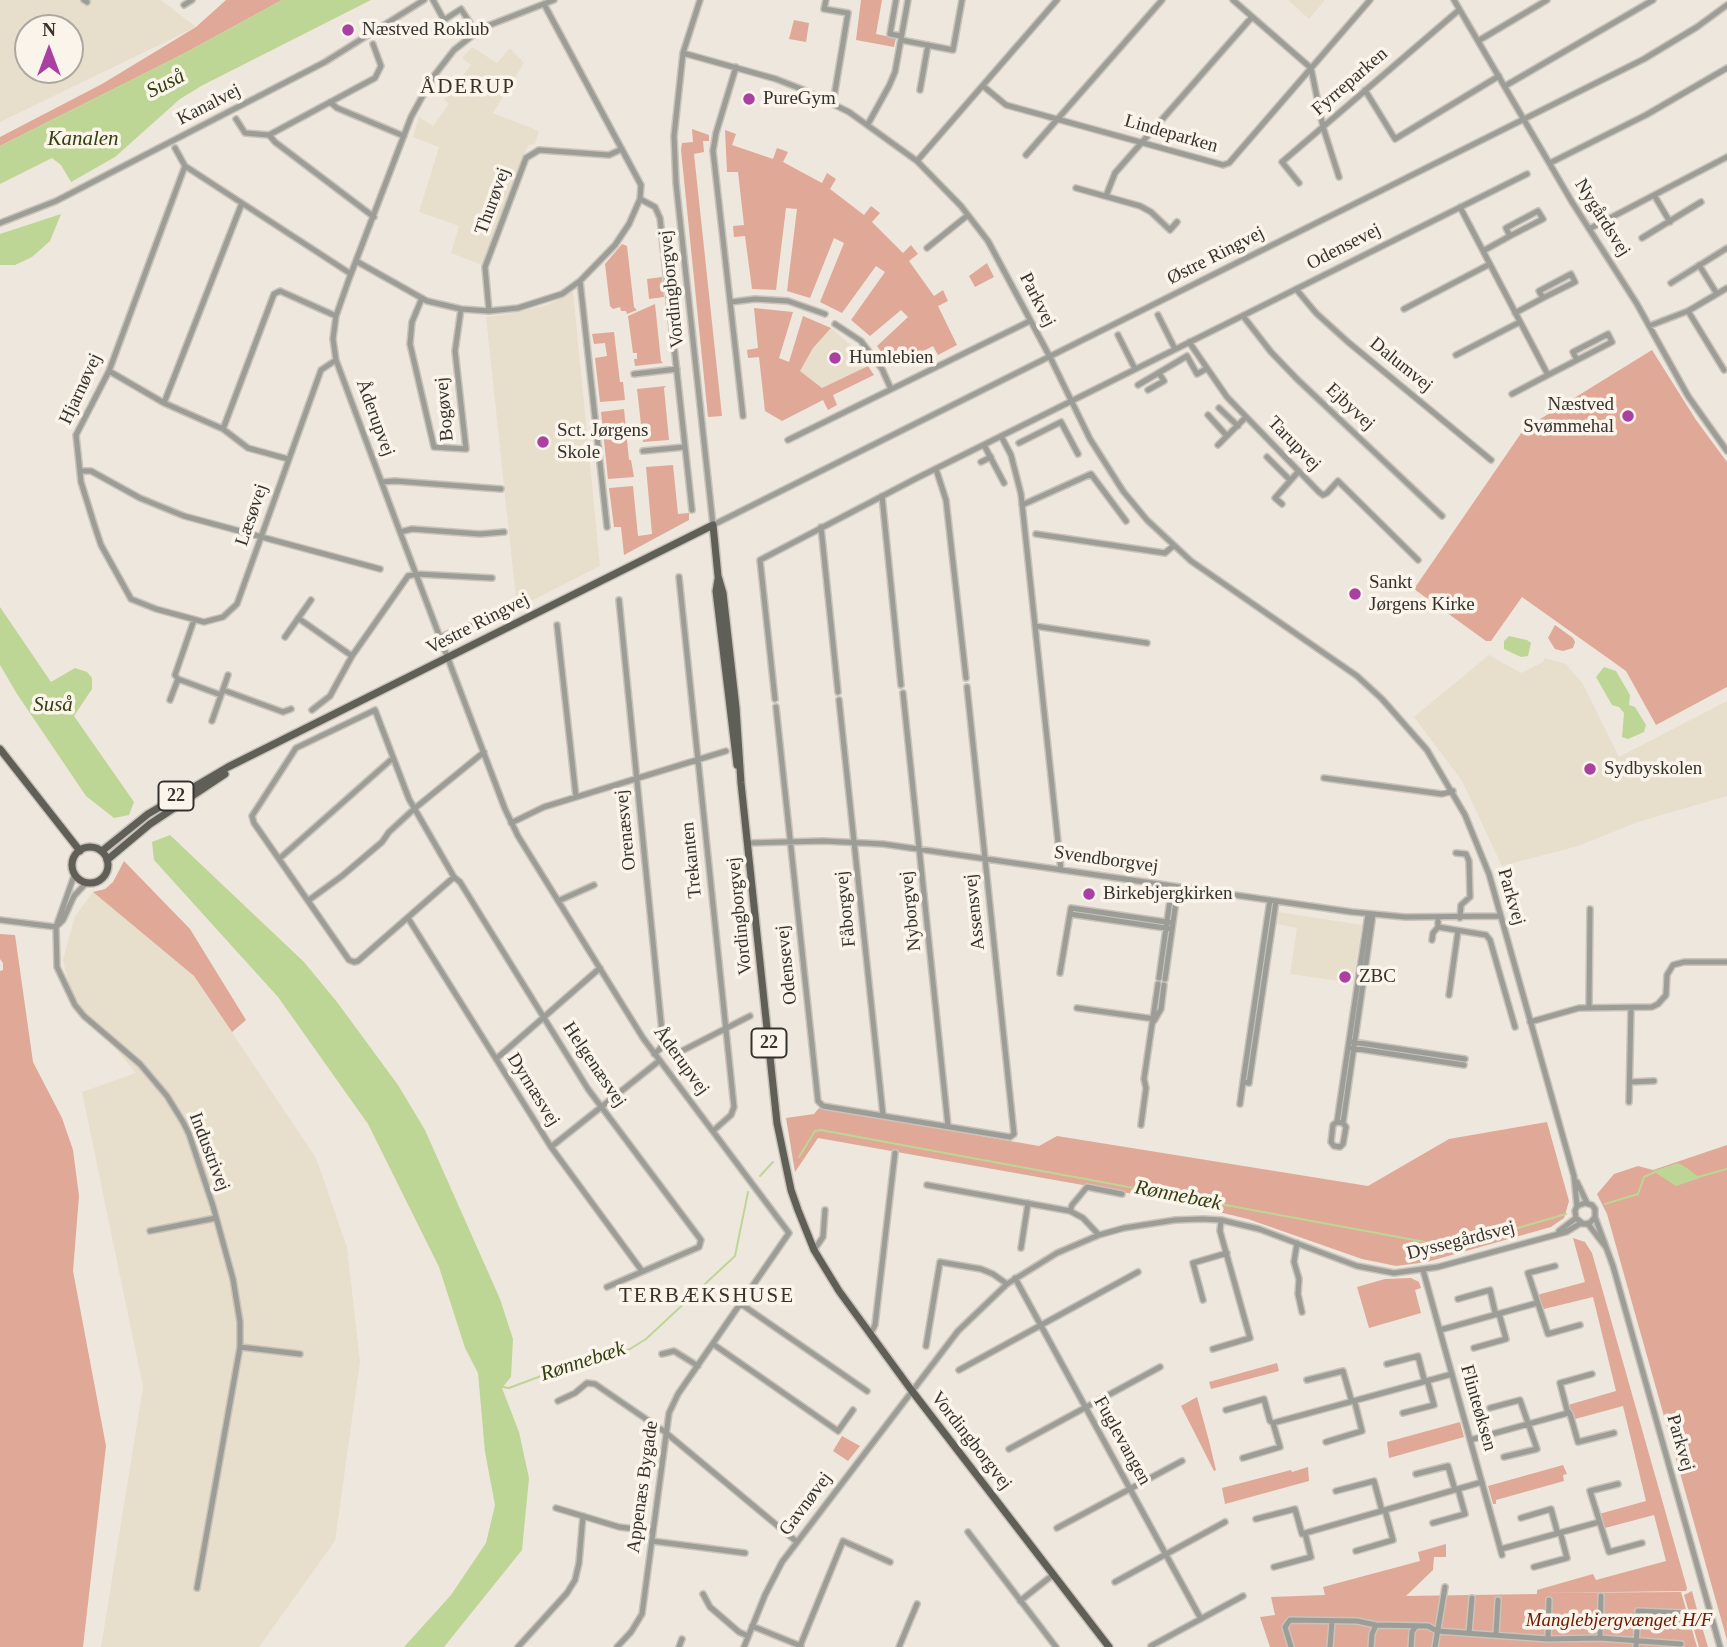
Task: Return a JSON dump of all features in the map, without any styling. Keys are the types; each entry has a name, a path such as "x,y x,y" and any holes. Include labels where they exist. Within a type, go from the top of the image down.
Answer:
{"main road":[{"name":"Vordingborgvej","path":"713,524 718,576 716,591 734,752 741,783 748,843 777,1122 791,1190 814,1250 839,1291 912,1391 1109,1647"},
{"name":"Vestre Ringvej","path":"102,851 167,802 258,752 713,524"},
{"path":"0,749 79,851"},
{"name":"Vestre Ringvej","path":"107,860 150,824 258,752"},
{"path":"87,882 75,873 73,864 79,851 93,847 102,851 107,860"},
{"name":"22","path":"87,882 99,881 103,877 108,866 107,860"}],"street":[{"path":"184,5 192,0"},
{"name":"Kanalvej","path":"0,223 56,201 325,62 424,0"},
{"path":"433,0 444,20 461,9 471,23"},
{"name":"Åderupvej","path":"554,0 494,22 475,33 442,63 423,93 336,316 333,339 336,360 511,822 654,1054 789,1233"},
{"name":"Vordingborgvej","path":"699,0 683,53 674,136 676,183 713,524"},
{"path":"826,0 824,9 848,13 833,103"},
{"path":"896,0 890,34 953,50 962,0"},
{"path":"867,124 889,86 908,0"},
{"path":"917,161 1057,0"},
{"path":"1027,155 1162,0"},
{"path":"1233,0 1311,68 1323,127 1339,177"},
{"name":"Lindeparken","path":"983,86 1006,106 1223,165 1229,163 1370,0"},
{"name":"Nygårdsvej","path":"1454,0 1688,396 1727,452"},
{"path":"1478,41 1547,0"},
{"path":"1505,86 1653,0"},
{"path":"356,261 422,298 461,309 489,311 518,309 562,294 580,281 615,246 640,199 641,186 544,4"},
{"name":"Østre Ringvej","path":"713,524 1644,59 1727,5"},
{"name":"Fyrreparken","path":"1299,183 1282,162 1459,10"},
{"path":"1106,196 1115,173 1252,16"},
{"path":"236,119 245,133 269,135 375,78 379,72 380,60 373,44"},
{"path":"920,89 928,45"},
{"name":"Parkvej","path":"683,53 776,79 833,103 917,161 968,215 988,241 1090,439 1123,491 1147,520 1173,546 1223,584 1357,676 1382,699 1427,750 1453,791 1480,850 1574,1176 1587,1203"},
{"path":"736,67 713,151 743,416"},
{"path":"1550,163 1646,116 1727,68"},
{"path":"1365,90 1395,139 1499,76"},
{"path":"330,102 337,108 404,136"},
{"path":"269,135 374,217"},
{"path":"175,148 186,166 351,274"},
{"name":"Thurøvej","path":"489,311 485,267 526,158 539,150 608,155 622,149"},
{"path":"1589,229 1727,157"},
{"name":"Hjarnøvej","path":"156,609 131,599 101,545 80,471 76,435 109,371 186,166"},
{"name":"Odensevej","path":"775,699 760,560 984,444 1527,174"},
{"path":"1076,188 1140,206 1151,212 1170,230 1177,222"},
{"path":"1654,195 1670,222"},
{"path":"640,199 655,206 660,218 692,510"},
{"path":"1642,238 1701,202"},
{"path":"164,403 242,203"},
{"path":"1460,207 1548,375"},
{"path":"1482,251 1542,219 1538,211 1506,228 1510,236"},
{"path":"927,248 968,215"},
{"path":"1671,283 1727,248"},
{"path":"1404,309 1490,264"},
{"path":"1699,265 1717,294"},
{"path":"1515,313 1575,282 1571,274 1539,290 1543,298"},
{"path":"580,281 607,527"},
{"path":"1649,326 1688,310 1727,288"},
{"name":"Dalumvej","path":"1296,289 1316,313 1348,342 1492,460"},
{"path":"223,429 274,294 281,291 336,316"},
{"name":"Bogøvej","path":"422,298 412,322 410,344 435,447 466,449 455,351 461,309"},
{"path":"731,302 755,299 788,301 825,314"},
{"path":"1688,310 1724,370"},
{"path":"1158,315 1175,349"},
{"name":"Ejbyvej","path":"1242,316 1297,379 1442,516"},
{"path":"788,440 1030,321"},
{"path":"1455,355 1520,322"},
{"path":"835,324 861,341 882,369 891,390"},
{"path":"1512,394 1612,342 1608,334 1573,352 1577,360"},
{"path":"1118,335 1135,369"},
{"path":"979,336 982,344"},
{"name":"Tarupvej","path":"1189,342 1206,369 1245,418 1298,472 1323,495 1338,481 1418,560"},
{"path":"1138,386 1187,356 1197,374 1206,369"},
{"name":"Læsøvej","path":"156,609 194,621 214,621 231,612 237,604 321,370 336,360"},
{"path":"634,374 677,369"},
{"path":"109,371 164,403 223,429 248,448 288,459"},
{"path":"1148,390 1164,382 1159,373"},
{"path":"1219,408 1238,426"},
{"path":"1208,415 1227,436"},
{"path":"1218,445 1245,418"},
{"path":"1033,421 1039,433"},
{"path":"1019,443 1061,422 1077,454"},
{"path":"1001,436 1014,465 1022,505 1061,870"},
{"path":"984,444 1004,483"},
{"path":"643,451 685,447"},
{"path":"981,462 991,457"},
{"path":"1267,457 1290,480"},
{"path":"936,469 946,500 966,678"},
{"path":"80,471 91,471 140,498 174,512 380,569"},
{"path":"1282,504 1275,498 1298,472"},
{"path":"1022,505 1091,474 1126,521"},
{"path":"382,482 500,489"},
{"path":"882,496 901,685"},
{"path":"821,527 838,692"},
{"path":"400,532 412,529 504,533"},
{"path":"1036,534 1165,553 1173,546"},
{"path":"312,710 330,696 352,656 408,576 416,574 492,578"},
{"name":"Trekanten","path":"679,577 734,1107 731,1115 713,1131"},
{"path":"285,637 311,600"},
{"name":"Orenæsvej","path":"619,600 663,1042 654,1054"},
{"path":"440,637 501,614"},
{"path":"298,618 352,656"},
{"path":"194,621 175,675 178,679 283,712 291,709"},
{"path":"557,625 576,797"},
{"path":"1035,626 1147,643"},
{"path":"212,721 228,675"},
{"path":"170,699 178,679"},
{"name":"Assensvej","path":"967,687 1014,1134"},
{"name":"Nyborgvej","path":"903,693 948,1126"},
{"name":"Fåborgvej","path":"839,699 883,1115"},
{"name":"Odensevej","path":"776,707 818,1101 822,1106 1010,1137 1014,1134"},
{"name":"Helgenæsvej","path":"279,859 252,817 296,748 375,710 414,809 454,877 460,882 587,1089 701,1240 699,1247 607,1287"},
{"path":"309,900 382,842 389,832 482,749"},
{"path":"511,822 544,807 726,751"},
{"path":"393,758 279,859 349,960 354,962 454,877"},
{"path":"1324,778 1442,794 1453,791"},
{"name":"Svendborgvej","path":"748,843 855,843 920,849 1371,914 1438,918 1500,916"},
{"path":"1456,853 1466,854 1469,861 1470,897 1461,905 1460,918"},
{"name":"Industrivej","path":"75,873 56,928 57,967 69,998 84,1016 140,1064 167,1096 189,1135 233,1279 240,1322 240,1347 197,1588"},
{"path":"0,920 56,928 75,896 87,882"},
{"path":"558,901 594,885"},
{"path":"1141,1125 1146,1088 1144,1079 1153,1020 1161,1009 1161,982 1175,886"},
{"path":"1240,1104 1246,1082 1273,901"},
{"path":"1589,1008 1590,909"},
{"path":"1060,973 1070,911 1170,925"},
{"path":"1340,1123 1371,914"},
{"name":"Dyrnæsvej","path":"408,918 551,1147 642,1271"},
{"path":"1432,940 1433,933 1438,928 1438,918"},
{"path":"1438,928 1486,935 1490,940 1515,1027"},
{"path":"1448,995 1458,931"},
{"path":"1530,1022 1579,1008 1644,1009 1658,1004 1666,995 1669,970 1678,963 1727,962"},
{"path":"496,1059 600,968"},
{"path":"1077,1007 1153,1020"},
{"path":"1629,1102 1631,1009"},
{"path":"674,1055 750,1016"},
{"path":"1352,1045 1464,1062"},
{"path":"551,1147 659,1061"},
{"path":"1630,1082 1654,1082"},
{"path":"871,1333 875,1325 895,1153"},
{"name":"Parkvej","path":"1574,1176 1577,1206"},
{"path":"926,1185 1070,1211 1083,1218 1099,1235"},
{"path":"1070,1211 1087,1187 1122,1194"},
{"path":"1021,1248 1028,1203"},
{"path":"1587,1203 1595,1209 1595,1217 1582,1222 1574,1213 1577,1206 1587,1203"},
{"path":"814,1250 823,1237 825,1210"},
{"name":"Parkvej","path":"1595,1217 1607,1248 1720,1647"},
{"path":"150,1231 216,1218"},
{"path":"1213,1349 1250,1338 1220,1231 1221,1220"},
{"name":"Dyssegårdsvej","path":"912,1391 965,1323 1007,1284 1057,1253 1099,1235 1156,1222 1221,1220 1259,1229 1357,1266 1394,1273 1423,1270 1553,1234 1582,1222"},
{"name":"Parkvej","path":"1582,1222 1607,1248"},
{"name":"Appenæs Bygade","path":"617,1647 631,1632 642,1614 665,1433 674,1402 789,1233"},
{"path":"1297,1243 1294,1262 1303,1312"},
{"path":"1203,1300 1193,1263 1227,1253"},
{"path":"926,1346 940,1262 981,1269 1007,1284"},
{"path":"1555,1266 1528,1273 1548,1334 1580,1325"},
{"name":"Flinteøksen","path":"1423,1270 1502,1552 1559,1533"},
{"path":"959,1370 1138,1272"},
{"name":"Fuglevangen","path":"1015,1278 1201,1619"},
{"path":"1458,1298 1490,1290 1506,1339 1474,1348"},
{"path":"1440,1330 1537,1303"},
{"path":"741,1304 867,1391"},
{"path":"713,1344 838,1431 853,1410"},
{"path":"240,1347 300,1354"},
{"path":"662,1354 674,1351 698,1366"},
{"path":"1387,1364 1418,1356 1434,1405 1404,1413"},
{"path":"1009,1449 1160,1367"},
{"path":"1307,1380 1343,1371 1362,1431 1325,1442"},
{"path":"1273,1423 1452,1374"},
{"path":"1592,1374 1560,1383 1567,1413 1570,1414 1578,1442 1614,1433"},
{"path":"558,1401 591,1382 665,1433 797,1542"},
{"name":"Gavnøvej","path":"744,1647 775,1574 912,1391"},
{"path":"1226,1410 1264,1399 1270,1421 1273,1423 1280,1447 1243,1458"},
{"path":"1490,1408 1520,1400 1537,1449 1504,1457"},
{"path":"1471,1440 1567,1413"},
{"path":"1058,1528 1182,1461"},
{"path":"1416,1474 1448,1466 1457,1490 1465,1514 1433,1523"},
{"path":"1336,1491 1374,1481 1384,1510 1393,1540 1356,1551"},
{"path":"1256,1519 1295,1509 1302,1534 1482,1482"},
{"path":"1618,1484 1590,1492 1609,1552 1642,1543"},
{"path":"556,1508 619,1527 653,1531"},
{"path":"1521,1518 1551,1509 1567,1558 1534,1567"},
{"path":"518,1647 567,1593 575,1580 583,1516"},
{"path":"1115,1582 1225,1522"},
{"path":"1559,1533 1599,1522"},
{"path":"968,1532 1056,1647"},
{"path":"1274,1567 1311,1556 1305,1533"},
{"path":"652,1541 745,1553"},
{"path":"752,1626 802,1646 843,1541 890,1562"},
{"path":"1020,1601 1054,1574"},
{"path":"1435,1647 1445,1587"},
{"path":"703,1594 710,1607 739,1632 748,1636"},
{"path":"1152,1646 1244,1596"},
{"path":"1600,1638 1601,1596"},
{"path":"1469,1633 1472,1598"},
{"path":"1496,1634 1498,1600"},
{"path":"1548,1639 1549,1600"},
{"path":"899,1647 917,1604"},
{"path":"1637,1644 1638,1611 1685,1613"},
{"path":"1291,1647 1285,1627 1290,1620 1428,1626 1437,1631 1548,1639 1600,1638 1637,1644 1681,1644"},
{"path":"1330,1647 1332,1621"},
{"path":"1371,1647 1376,1625"},
{"path":"1411,1647 1412,1632 1416,1626"},
{"path":"679,1647 682,1639"}],"shaded area":[{"path":"0,0 161,0 196,27 84,81 84,14 14,14 14,84 78,84 0,122"},
{"path":"1288,0 1325,0 1309,19"},
{"path":"472,47 497,63 510,48 524,63 493,113 539,131 535,144 528,145 482,265 451,253 459,226 419,212 439,147 413,137 419,117 433,126 449,104 444,99 471,65 462,58"},
{"name":"Sct. Jørgens Skole","path":"573,292 600,566 517,608 486,317 547,305"},
{"name":"Humlebien","path":"831,328 855,349 868,366 822,388 800,371 813,348"},
{"name":"Sydbyskolen","path":"1489,655 1521,673 1543,662 1545,658 1566,664 1583,684 1619,757 1727,701 1727,796 1638,822 1578,846 1502,866 1462,781 1414,717"},
{"path":"93,892 194,976 316,1158 347,1247 360,1362 335,1541 259,1647 101,1647 143,1387 82,1092 136,1073 80,1006 70,990 63,960 75,916"},
{"name":"ZBC","path":"1278,912 1362,925 1353,983 1290,974 1297,928 1276,924"}],"green space":[{"path":"226,0 282,0 185,53 0,146 0,137 102,84 196,27"},
{"path":"861,0 882,0 876,34 896,38 894,47 856,40"},
{"path":"794,20 809,23 806,42 789,39"},
{"path":"692,129 709,135 709,141 703,141 704,152 694,154 722,416 708,417 681,150 682,143 693,142"},
{"path":"725,130 736,134 732,145 773,159 777,148 788,152 783,162 822,183 827,173 836,179 830,189 864,215 871,206 880,213 872,222 903,253 911,245 918,254 909,261 934,296 943,290 948,301 938,306 957,345 938,355 933,346 892,367 877,346 908,317 901,310 870,336 851,320 885,272 876,266 842,313 820,302 844,243 834,238 810,298 787,291 797,209 786,208 776,290 752,289 745,236 734,237 733,226 744,225 738,172 727,172"},
{"path":"622,244 627,246 634,307 637,310 627,314 626,311 621,311 620,307 613,309 610,306 605,264"},
{"path":"987,263 994,277 975,287 969,276"},
{"path":"662,277 664,297 649,299 647,279"},
{"path":"655,304 663,363 635,366 637,353 633,353 628,316"},
{"path":"754,308 793,312 779,358 789,362 803,316 831,328 813,348 800,371 822,388 868,366 874,375 833,395 837,405 828,410 823,400 782,421 765,411 759,357 748,358 747,350 758,348"},
{"path":"614,332 625,400 600,402 595,358 607,356 605,343 594,344 592,334"},
{"path":"1652,350 1696,420 1727,462 1727,687 1656,725 1626,671 1522,597 1491,641 1486,641 1414,589 1524,429"},
{"path":"666,386 664,388 669,440 643,442 637,389"},
{"path":"624,409 629,460 634,477 608,479 601,412"},
{"path":"673,465 678,514 689,513 689,520 624,555 621,527 614,527 609,488 633,486 638,536 652,534 646,467"},
{"path":"1555,625 1573,638 1573,648 1563,651 1555,649 1548,638"},
{"path":"124,861 190,929 246,1020 232,1032 194,976 93,892 105,889 113,882"},
{"path":"0,934 15,935 33,1062 62,1118 73,1150 79,1196 73,1271 106,1446 83,1647 0,1647 0,971 3,970 3,963 0,959"},
{"path":"819,1108 1039,1146 1057,1136 1368,1186 1449,1139 1547,1122 1569,1201 1564,1218 1551,1227 1427,1262 1396,1266 1362,1259 1248,1219 1173,1201 818,1138 795,1172 786,1118 814,1114"},
{"path":"1727,1145 1727,1640 1607,1214 1597,1194 1614,1174 1638,1166 1653,1170"},
{"name":"Manglebjergvænget H/F","path":"1573,1238 1585,1242 1592,1253 1687,1588 1686,1591 1542,1593 1681,1592 1697,1647 1270,1647 1260,1617 1275,1615 1271,1597 1325,1595 1323,1587 1420,1561 1418,1552 1446,1544 1446,1557 1434,1557 1433,1570 1406,1596 1537,1594 1537,1590 1593,1574 1596,1580 1666,1561 1654,1515 1605,1528 1599,1514 1646,1501 1623,1406 1575,1419 1568,1405 1616,1391 1593,1297 1544,1309 1537,1295 1585,1282"},
{"path":"1411,1278 1419,1282 1421,1288 1415,1290 1421,1313 1369,1328 1357,1287 1385,1279"},
{"path":"1277,1363 1279,1371 1211,1389 1209,1382"},
{"path":"1197,1397 1216,1470 1214,1471 1181,1406"},
{"path":"1460,1422 1464,1437 1389,1458 1387,1442"},
{"path":"842,1436 860,1446 848,1461 833,1451"},
{"path":"1563,1465 1567,1474 1563,1475 1564,1481 1496,1500 1496,1504 1493,1504 1488,1486"},
{"path":"1308,1467 1309,1481 1225,1504 1222,1488"},
{"path":"1692,1591 1708,1647 1699,1647 1684,1595"}],"water":[{"name":"Kanalen","path":"282,0 371,0 203,85 180,99 115,157 71,182 61,165 52,158 0,184 0,146 185,53"},
{"path":"61,214 50,241 32,257 15,265 0,265 0,234"},
{"name":"Suså","path":"0,607 51,682 75,668 87,672 92,678 92,689 74,716 134,802 129,815 114,818 86,796 17,694 0,665"},
{"path":"1509,636 1531,643 1528,656 1521,657 1504,649 1504,641"},
{"path":"1604,667 1616,671 1630,695 1629,705 1635,707 1646,725 1644,732 1628,739 1622,737 1624,713 1619,707 1612,705 1596,677"},
{"path":"170,835 304,962 398,1085 425,1130 500,1299 513,1339 511,1377 502,1388 519,1432 529,1478 522,1550 444,1647 404,1647 451,1595 486,1543 495,1505 485,1452 478,1373 465,1348 439,1267 368,1124 278,997 154,860 152,842"},
{"path":"1678,1163 1700,1178 1676,1186 1653,1171"}],"waterway":[{"name":"Rønnebæk","path":"799,1157 815,1131 821,1130 1452,1247 1566,1214"},
{"name":"Rønnebæk","path":"760,1176 773,1162"},
{"name":"Rønnebæk","path":"1698,1177 1727,1169"},
{"name":"Rønnebæk","path":"1605,1204 1638,1194 1644,1177 1655,1172"},
{"name":"Rønnebæk","path":"502,1387 509,1388 557,1370 630,1349 646,1339 735,1256 748,1192"}],"place":[{"name":"Næstved Roklub","path":"348,30"},
{"name":"PureGym","path":"749,99"},
{"name":"Humlebien","path":"835,358"},
{"name":"Næstved Svømmehal","path":"1628,416"},
{"name":"Sct. Jørgens Skole","path":"543,442"},
{"name":"Sankt Jørgens Kirke","path":"1355,594"},
{"name":"Sydbyskolen","path":"1590,769"},
{"name":"Birkebjergkirken","path":"1089,894"},
{"name":"ZBC","path":"1345,977"}],"district":[{"name":"ÅDERUP","path":"468,87"},
{"name":"TERBÆKSHUSE","path":"707,1296"}]}
